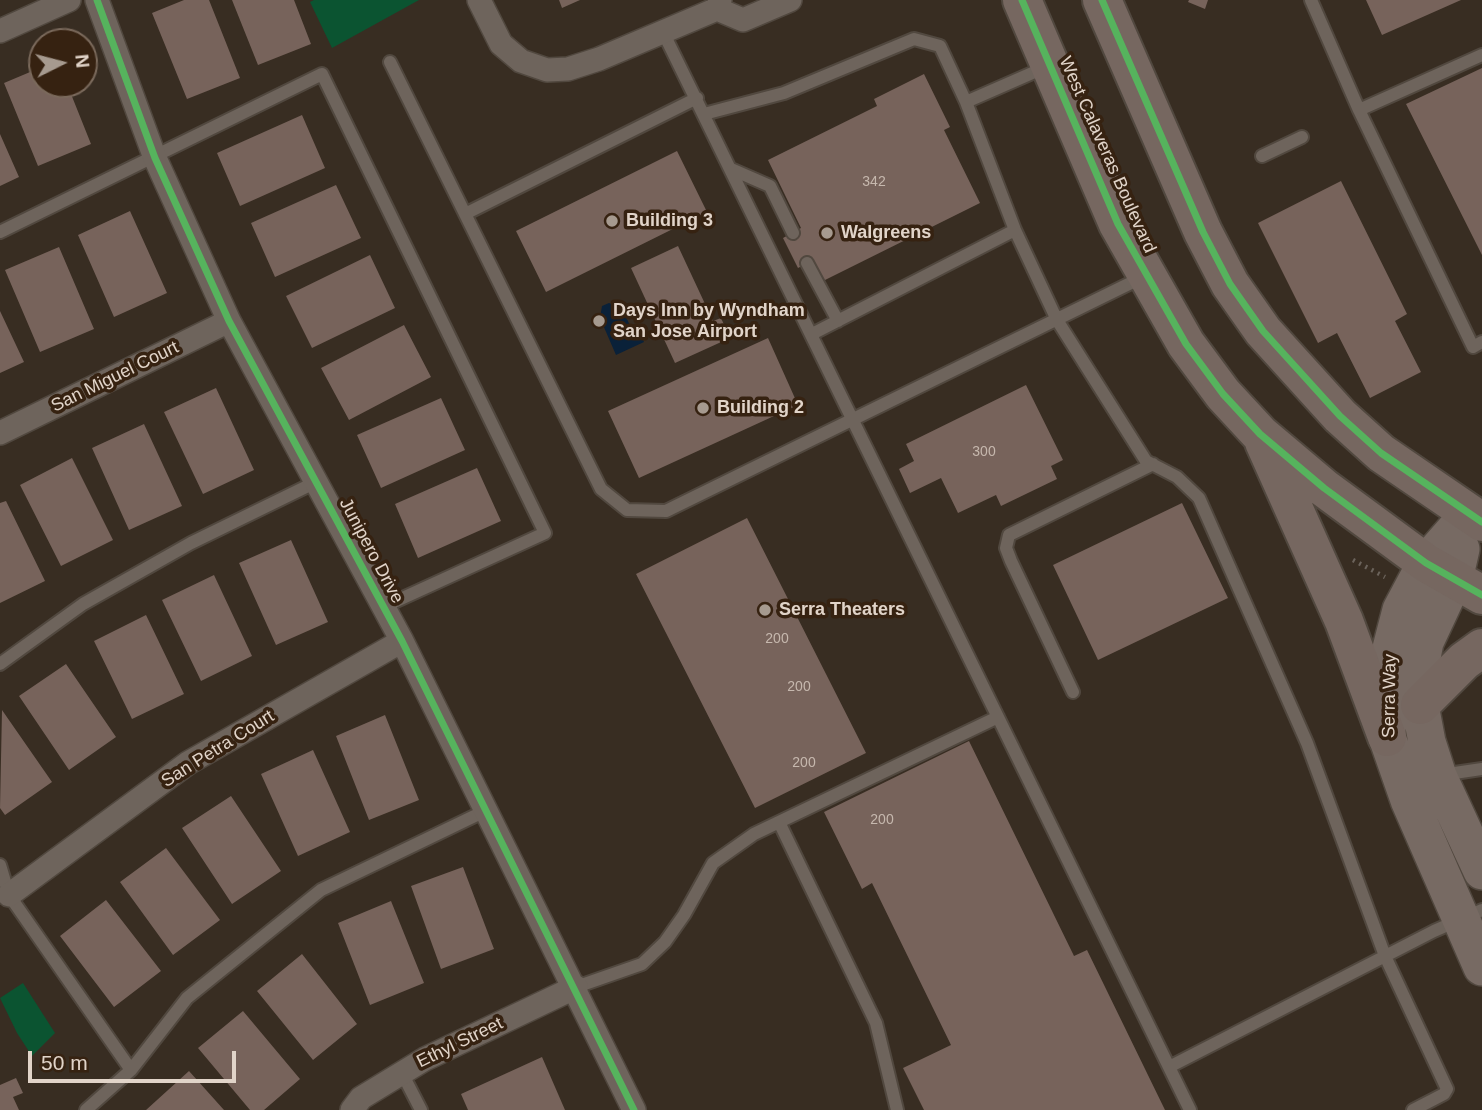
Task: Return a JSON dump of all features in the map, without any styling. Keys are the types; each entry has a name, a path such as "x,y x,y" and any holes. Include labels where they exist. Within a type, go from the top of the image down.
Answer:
{"highway":[{"name":"West Calaveras Boulevard","path":"1022,0 1118,224 1145,276 1186,344 1223,394 1260,434 1324,488 1454,579"},
{"path":"1101,0 1203,232 1230,284 1264,331 1286,360 1360,435 1381,453 1476,513"},
{"path":"1260,434 1344,621 1387,737"},
{"path":"1420,705 1464,661 1482,648"}],"main road":[{"name":"Serra Way","path":"1476,513 1454,579 1425,642 1420,668 1420,705 1427,742 1438,776 1482,871"},
{"name":"Serra Way","path":"1454,579 1409,591 1393,635 1388,660 1387,737 1409,800 1472,914 1482,967"}],"street":[{"path":"0,32 69,0"},
{"name":"Junipero Drive","path":"97,0 155,158 229,321 401,641 576,987 634,1110"},
{"path":"479,0 501,44 521,61 547,70 568,69 663,32 719,5 743,20 790,0"},
{"name":"San Miguel Court","path":"0,433 229,321"},
{"name":"San Petra Court","path":"9,895 188,763 401,641"},
{"name":"Ethyl Street","path":"352,1110 361,1098 402,1073 576,987"}],"lane":[{"path":"1311,0 1359,110 1473,347 1482,342"},
{"path":"663,32 1190,1110"},
{"path":"704,114 784,93 914,38 940,46 1015,230 1057,320 1146,461 1177,477 1199,498 1307,743 1385,956 1447,1089 1444,1094 1413,1110"},
{"path":"1359,110 1482,55"},
{"path":"390,61 601,489 627,510 666,511 1145,276"},
{"path":"965,102 1050,66"},
{"path":"0,232 322,74 545,533 383,607"},
{"path":"466,214 696,98"},
{"path":"1262,156 1302,138"},
{"path":"731,169 770,186 793,233"},
{"path":"812,334 1015,230"},
{"path":"807,263 838,321"},
{"path":"1073,692 1011,561 1006,548 1009,535 1153,464"},
{"path":"0,664 83,604 191,543 316,482"},
{"path":"576,987 642,964 671,933 713,863 754,834 998,716"},
{"path":"1438,776 1482,769"},
{"path":"86,1110 131,1070 187,998 321,890 487,810"},
{"path":"779,822 876,1023 897,1110"},
{"path":"0,865 9,895 131,1070"},
{"path":"1169,1067 1472,914"},
{"path":"402,1073 421,1110"}],"path":[{"path":"1352,559 1387,578"}],"green space":[{"path":"419,0 332,48 310,2"},
{"path":"23,983 55,1033 32,1056 0,998"}],"water":[{"path":"609,303 622,308 632,330 638,328 644,342 616,355 600,318 602,306"}],"building":[{"path":"184,0 209,0 240,78 187,99 152,13"},
{"path":"232,0 294,0 311,44 258,65"},
{"path":"559,0 580,0 562,8"},
{"path":"1208,0 1205,9 1188,2"},
{"path":"1366,0 1461,0 1382,35"},
{"path":"1482,68 1482,255 1406,104"},
{"path":"28,73 28,98 73,98 91,144 38,166 4,83"},
{"name":"Walgreens","path":"924,74 950,127 944,130 980,203 823,281 813,260 798,268 783,238 801,228 768,160 877,106 874,99"},
{"path":"302,115 325,168 240,206 217,153"},
{"path":"0,134 19,177 0,186"},
{"name":"Building 3","path":"677,151 707,212 546,292 516,231"},
{"path":"1341,181 1407,314 1395,321 1421,372 1370,398 1337,333 1318,343 1258,223"},
{"path":"336,185 361,238 275,277 251,223"},
{"path":"130,211 167,293 114,317 78,235"},
{"path":"678,246 713,321 721,318 730,338 675,363 631,268"},
{"path":"59,247 94,329 40,352 5,270"},
{"path":"370,255 395,308 312,348 286,296"},
{"path":"0,311 24,362 0,373"},
{"path":"404,325 431,377 349,420 321,368"},
{"name":"Building 2","path":"768,338 798,405 639,478 608,411"},
{"path":"1026,385 1063,460 1051,466 1057,479 1001,506 996,495 958,513 941,478 910,493 899,469 914,461 906,444"},
{"path":"216,388 254,470 203,494 164,412"},
{"path":"441,398 465,450 381,488 357,435"},
{"path":"144,424 182,506 129,530 92,448"},
{"path":"72,458 113,540 61,566 20,485"},
{"path":"477,468 501,521 418,558 395,504"},
{"path":"6,501 45,581 0,603 0,503"},
{"path":"1182,503 1228,598 1098,660 1053,565"},
{"path":"747,518 866,753 755,808 636,574"},
{"path":"291,540 328,622 276,645 239,563"},
{"path":"214,575 252,656 201,681 162,600"},
{"path":"146,615 184,694 132,719 94,641"},
{"path":"66,664 116,737 69,770 19,696"},
{"path":"2,710 52,782 5,815 0,808"},
{"path":"385,715 419,800 369,820 336,736"},
{"path":"969,741 1074,956 1087,950 1165,1110 924,1110 903,1068 951,1045 872,883 862,889 824,812"},
{"path":"313,750 350,832 298,856 261,774"},
{"path":"231,796 281,871 232,904 182,828"},
{"path":"166,848 220,920 173,955 120,882"},
{"path":"463,867 494,949 441,969 411,886"},
{"path":"106,900 161,971 114,1007 60,936"},
{"path":"391,901 424,983 370,1005 338,923"},
{"path":"302,954 357,1024 313,1060 257,991"},
{"path":"243,1011 300,1079 264,1110 250,1110 198,1048"},
{"path":"542,1057 565,1110 468,1110 461,1094"},
{"path":"189,1071 224,1110 146,1110"},
{"path":"16,1078 23,1093 13,1097 19,1110 0,1110 0,1085"}],"cycle path":[{"path":"97,0 155,158 229,321 402,641 634,1110"},
{"path":"1022,0 1118,224 1186,344 1223,394 1260,434 1324,488 1426,563 1482,595"},
{"path":"1102,0 1203,232 1230,284 1263,331 1340,416 1381,453 1482,522"}],"place":[{"name":"Building 3","path":"612,221"},
{"name":"Walgreens","path":"827,233"},
{"name":"Days Inn by Wyndham San Jose Airport","path":"599,321"},
{"name":"Building 2","path":"703,408"},
{"name":"Serra Theaters","path":"765,610"}]}
